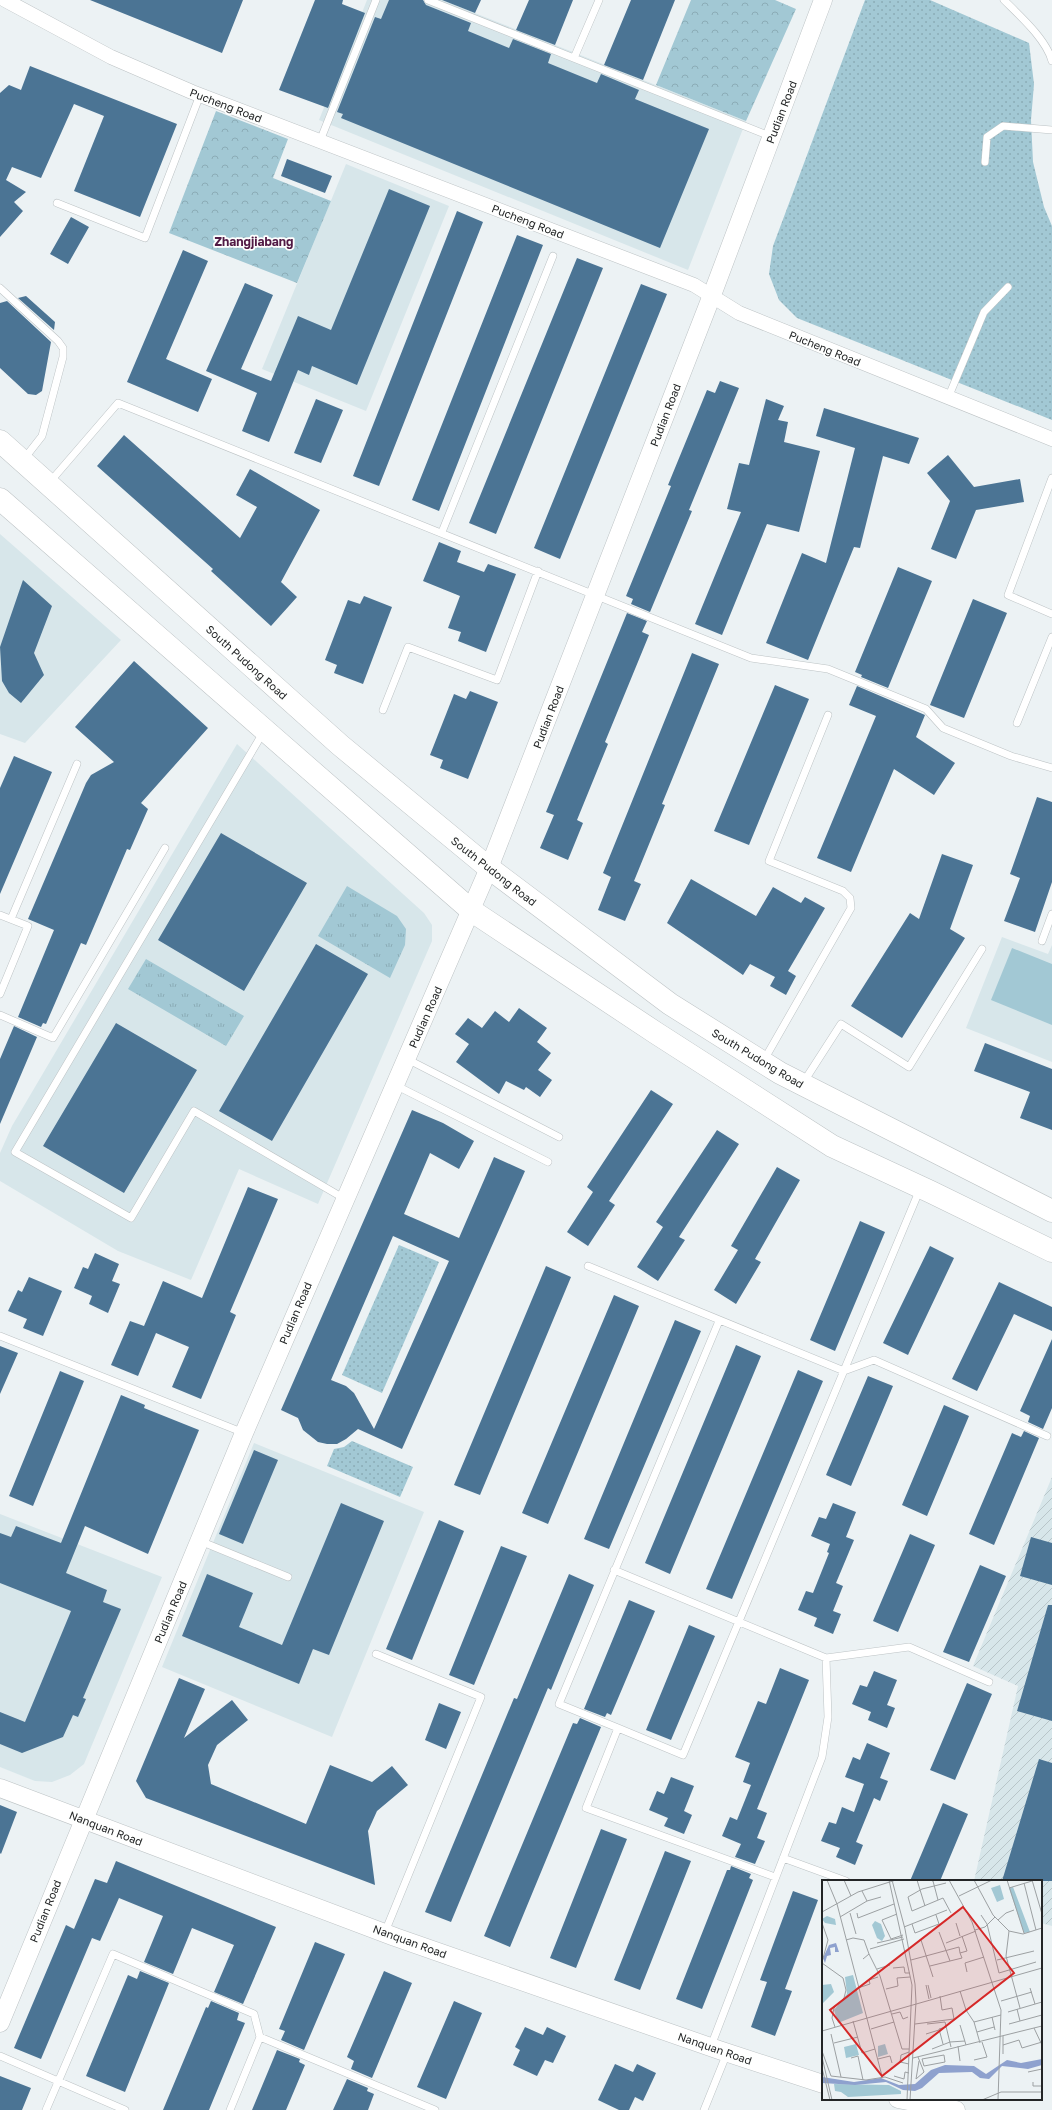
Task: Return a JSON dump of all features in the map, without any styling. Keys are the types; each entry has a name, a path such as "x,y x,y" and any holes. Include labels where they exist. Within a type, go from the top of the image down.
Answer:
{"main road":[{"name":"South Pudong Road","path":"0,441 49,483 340,745 489,868 670,1004 762,1062 802,1084 1052,1210"},
{"path":"0,499 472,911 656,1033 832,1146 1052,1251"}],"street":[{"name":"Pucheng Road","path":"5,0 111,57 200,95 688,283 712,295 739,313 1052,439"},
{"name":"Pudian Road","path":"0,2023 83,1819 244,1433 406,1059 472,911 712,295 824,0"},
{"name":"Nanquan Road","path":"0,1788 385,1933 719,2050 822,2084"},
{"path":"903,2100 956,2110"}],"lane":[{"path":"320,141 376,0"},
{"path":"428,0 772,137"},
{"path":"574,58 599,0"},
{"path":"1004,0 1029,25 1050,54 1052,61"},
{"path":"57,203 145,238 200,95"},
{"path":"985,162 988,137 1003,126 1052,130"},
{"path":"442,532 553,256"},
{"path":"948,398 984,312 1008,287"},
{"path":"0,288 58,341 63,348 63,356 42,436 23,460"},
{"path":"49,483 118,403 442,532 751,658 828,669 926,709 943,728 1010,756 1052,768"},
{"path":"1052,478 1008,595 1052,614"},
{"path":"383,710 408,647 497,680 538,571"},
{"path":"1017,723 1052,637"},
{"path":"762,1062 851,908 850,898 843,891 769,861 828,715"},
{"path":"265,729 15,1152 131,1218 194,1111 345,1199"},
{"path":"11,919 77,764"},
{"path":"0,1015 53,1038 165,848"},
{"path":"1042,941 1052,914"},
{"path":"0,915 28,926 0,994"},
{"path":"802,1084 841,1024 910,1068 982,949"},
{"path":"406,1059 559,1137"},
{"path":"395,1085 548,1162"},
{"path":"719,1321 559,1704 683,1755 920,1187"},
{"path":"588,1266 844,1371 874,1360 1047,1436"},
{"path":"0,1336 244,1433"},
{"path":"200,1541 288,1577"},
{"path":"614,1570 826,1658 909,1647 989,1682"},
{"path":"376,1654 481,1697 385,1933"},
{"path":"704,2110 719,2050 775,1877 822,1757 828,1717 826,1658"},
{"path":"618,1728 586,1808 775,1877"},
{"path":"783,1858 843,1880"},
{"path":"46,2110 113,1954 254,2014 260,2037 230,2110"},
{"path":"260,2037 435,2110"},
{"path":"0,2056 125,2110"}],"shaded area":[{"path":"367,0 442,0 746,121 688,270 319,120"},
{"path":"346,164 449,206 366,411 262,369"},
{"path":"0,534 121,640 25,743 0,734"},
{"path":"237,744 424,913 432,925 432,941 318,1204 239,1169 191,1280 118,1251 0,1181 0,1153 12,1126"},
{"path":"1002,937 1048,954 1052,945 1052,1062 966,1028"},
{"path":"254,1443 424,1512 332,1737 162,1667"},
{"path":"1052,1477 1052,1926 1042,1923 1042,1880 974,1880 1018,1686 973,1666"},
{"path":"0,1514 162,1577 84,1764 70,1775 52,1782 35,1781 0,1767"}],"green space":[{"path":"691,0 775,0 796,9 746,121 656,85"},
{"path":"865,0 930,0 1029,43 1034,84 1031,120 1033,162 1044,207 1052,226 1052,420 797,318 779,300 769,274 773,246"},
{"path":"216,111 288,139 273,178 331,201 297,283 169,233"},
{"path":"347,886 397,916 406,929 405,945 390,978 318,936"},
{"path":"1012,948 1052,964 1052,1025 991,1000"},
{"path":"146,959 244,1016 226,1046 128,989"},
{"path":"399,1245 439,1262 382,1393 342,1375"},
{"path":"352,1441 413,1467 400,1497 327,1466 334,1449 344,1447"}],"building":[{"path":"90,0 243,0 222,53"},
{"path":"315,0 343,0 342,4 365,13 328,108 279,90"},
{"path":"389,0 423,0 426,5 471,23 468,31 509,48 513,39 551,54 548,63 597,83 601,74 639,90 635,99 709,129 660,248 341,118 343,114 337,112 375,17 381,19"},
{"path":"442,0 481,0 475,13"},
{"path":"529,0 573,0 555,45 516,30"},
{"path":"631,0 675,0 643,80 604,65"},
{"path":"30,66 177,124 140,217 74,191 104,116 74,104 41,178 12,167 6,180 26,192 14,202 23,211 0,237 0,93 9,85 21,90"},
{"path":"287,159 332,176 325,193 281,176"},
{"path":"389,189 430,206 357,385 312,366 309,375 298,370 269,442 242,431 257,393 206,371 245,283 273,295 241,369 271,381 298,316 331,330"},
{"path":"457,211 483,222 379,486 353,476"},
{"path":"71,217 89,227 68,264 50,254"},
{"path":"517,235 543,245 439,511 412,500"},
{"path":"183,250 208,261 166,359 212,379 198,412 127,382"},
{"path":"577,258 603,268 496,534 469,523"},
{"path":"641,284 667,294 560,559 534,548"},
{"path":"26,296 55,322 54,330 18,298"},
{"path":"7,301 51,342 42,391 36,395 28,394 0,368 0,303"},
{"path":"720,381 739,388 689,510 692,511 650,612 631,604 633,599 626,596 671,486 668,485 707,390 715,393"},
{"path":"316,399 343,410 321,463 294,453"},
{"path":"766,399 784,406 778,420 788,422 784,442 820,451 799,532 767,524 722,635 695,624 741,512 727,509 739,463 749,465"},
{"path":"824,408 919,438 909,464 883,456 860,548 854,547 808,660 766,643 802,553 826,563 855,448 816,436"},
{"path":"124,435 240,538 257,507 236,495 250,469 320,510 281,582 297,597 271,626 211,571 213,569 97,466"},
{"path":"948,455 974,487 1020,479 1024,502 976,510 956,559 931,549 950,501 927,473"},
{"path":"439,542 461,551 457,562 484,572 488,564 516,574 486,652 458,641 461,632 448,628 460,596 423,581"},
{"path":"898,567 932,581 888,688 861,677 862,675 855,672"},
{"path":"23,580 52,606 34,653 44,675 21,703 9,693 2,681 0,647"},
{"path":"364,596 392,607 363,684 334,673 337,665 325,660 348,600 360,604"},
{"path":"973,599 1007,613 964,718 930,705"},
{"path":"627,613 647,621 642,632 649,635 605,742 608,744 577,820 583,823 568,860 540,848 554,815 546,812"},
{"path":"692,653 719,664 662,804 665,805 634,881 641,884 625,921 598,910 611,877 603,873"},
{"path":"134,661 208,728 141,803 148,809 130,850 127,849 86,945 81,943 46,1024 43,1023 41,1027 18,1017 54,930 28,919 86,783 91,775 114,762 75,727"},
{"path":"775,685 809,699 749,845 714,831"},
{"path":"857,686 925,715 916,737 955,763 934,795 894,769 851,872 817,858 876,716 849,705"},
{"path":"470,691 498,702 468,779 440,768 443,760 430,755 454,694 466,699"},
{"path":"14,756 52,772 0,894 0,788"},
{"path":"1037,797 1052,802 1052,882 1035,932 1004,921 1020,878 1010,874"},
{"path":"221,833 307,883 244,991 158,940"},
{"path":"942,854 973,865 950,929 965,938 902,1038 851,1006 910,913 919,919"},
{"path":"691,879 756,916 773,887 801,903 805,897 825,908 788,971 796,976 786,995 770,986 775,977 750,964 743,975 667,923"},
{"path":"316,944 368,974 272,1141 219,1111"},
{"path":"519,1008 547,1028 537,1042 551,1053 538,1070 552,1080 540,1097 526,1087 524,1090 506,1081 499,1094 456,1062 469,1044 455,1034 468,1018 482,1028 495,1011 509,1022"},
{"path":"116,1023 197,1070 124,1193 43,1146"},
{"path":"14,1026 37,1037 0,1124 0,1059"},
{"path":"985,1043 1052,1069 1052,1130 1020,1118 1030,1092 974,1071"},
{"path":"651,1090 673,1104 609,1201 615,1205 588,1246 567,1232 593,1192 587,1187"},
{"path":"412,1110 443,1123 474,1141 459,1169 430,1153 404,1214 459,1238 494,1157 525,1171 402,1449 358,1429 337,1444 318,1442 303,1430 298,1418 281,1410","holes":["393,1236 449,1261 374,1429 354,1393 346,1386 331,1380"]},
{"path":"717,1130 739,1144 679,1237 685,1240 658,1281 637,1267 663,1227 656,1222"},
{"path":"777,1167 800,1180 755,1259 761,1262 736,1304 714,1290 738,1250 731,1246"},
{"path":"248,1187 278,1199 230,1312 236,1315 201,1399 172,1387 189,1347 156,1333 138,1376 111,1365 130,1321 144,1326 163,1281 202,1298"},
{"path":"860,1221 885,1232 835,1351 810,1340"},
{"path":"930,1246 954,1258 908,1355 883,1343"},
{"path":"95,1253 119,1264 112,1281 120,1284 108,1313 89,1304 92,1296 74,1288 83,1267 88,1269"},
{"path":"546,1266 571,1277 480,1495 454,1485"},
{"path":"29,1277 62,1291 43,1336 23,1328 27,1319 8,1311 18,1290 22,1292"},
{"path":"999,1282 1052,1307 1052,1331 1014,1314 977,1391 952,1379"},
{"path":"614,1295 639,1306 548,1524 522,1513"},
{"path":"675,1320 701,1331 609,1549 584,1539"},
{"path":"1052,1339 1052,1408 1043,1429 1028,1422 1030,1416 1020,1411"},
{"path":"736,1345 761,1356 670,1574 645,1563"},
{"path":"0,1346 18,1353 0,1394"},
{"path":"798,1370 823,1381 732,1599 706,1589"},
{"path":"60,1371 84,1381 33,1506 9,1496"},
{"path":"868,1376 893,1386 851,1486 826,1475"},
{"path":"121,1395 145,1405 144,1408 199,1430 148,1554 85,1526 66,1573 107,1590 103,1602 121,1609 83,1698 86,1699 78,1717 73,1715 63,1737 22,1753 0,1744 0,1712 25,1722 71,1611 0,1583 0,1533 11,1537 16,1526 61,1543"},
{"path":"944,1405 969,1416 927,1516 902,1505"},
{"path":"1024,1431 1039,1438 994,1545 969,1534 1012,1433 1021,1437"},
{"path":"254,1450 278,1460 243,1544 219,1534"},
{"path":"341,1503 384,1521 329,1655 313,1649 299,1684 182,1636 207,1574 253,1593 239,1627 282,1645"},
{"path":"833,1503 856,1512 846,1537 854,1540 836,1583 843,1586 833,1611 841,1614 833,1634 814,1626 817,1618 798,1610 806,1591 813,1593 829,1553 827,1552 830,1544 811,1536 819,1517 826,1519"},
{"path":"439,1520 464,1531 412,1660 386,1649"},
{"path":"910,1534 935,1545 898,1632 873,1621"},
{"path":"1031,1537 1052,1543 1052,1585 1020,1576"},
{"path":"501,1546 527,1556 474,1685 449,1675"},
{"path":"980,1565 1006,1576 969,1662 943,1652"},
{"path":"569,1574 594,1585 551,1690 548,1688 451,1922 425,1912 514,1698 517,1699"},
{"path":"629,1600 655,1611 611,1715 607,1713 605,1717 584,1709"},
{"path":"1048,1605 1052,1605 1052,1721 1017,1711"},
{"path":"689,1625 715,1636 671,1740 646,1730"},
{"path":"780,1668 809,1680 757,1809 767,1813 757,1838 765,1841 755,1864 735,1857 741,1844 722,1836 730,1817 737,1820 751,1785 743,1782 750,1763 735,1757 758,1701 766,1704"},
{"path":"874,1671 897,1680 887,1705 895,1708 887,1728 868,1720 871,1712 852,1704 860,1685 867,1687"},
{"path":"179,1678 205,1689 184,1738 232,1700 248,1720 217,1745 208,1765 211,1784 306,1824 330,1765 372,1782 392,1766 408,1785 377,1811 368,1831 375,1885 146,1798 136,1781"},
{"path":"967,1683 992,1694 955,1780 930,1770"},
{"path":"439,1703 461,1712 446,1749 425,1740"},
{"path":"580,1718 601,1727 510,1947 484,1936 573,1723 577,1724"},
{"path":"867,1743 890,1753 880,1778 888,1781 880,1801 874,1798 856,1842 863,1845 855,1865 836,1857 840,1848 821,1841 829,1822 836,1824 842,1807 854,1812 864,1784 845,1777 853,1757 860,1760"},
{"path":"1039,1759 1052,1763 1052,1881 1002,1880"},
{"path":"671,1777 694,1786 684,1811 692,1815 684,1834 664,1826 668,1818 649,1810 657,1791 664,1794"},
{"path":"943,1803 968,1814 940,1880 910,1880"},
{"path":"0,1805 17,1812 1,1854 0,1853"},
{"path":"601,1829 627,1839 576,1968 550,1958"},
{"path":"665,1851 691,1861 640,1990 614,1980"},
{"path":"116,1861 276,1927 243,2004 214,1992 234,1945 192,1928 173,1974 144,1962 163,1916 119,1898 100,1941 92,1938 41,2059 14,2048 66,1925 74,1929 95,1879 107,1883"},
{"path":"731,1866 751,1874 749,1878 753,1880 702,2009 676,1999 727,1870 730,1870"},
{"path":"793,1891 818,1900 785,1989 792,1991 775,2036 751,2027 767,1982 760,1980"},
{"path":"315,1942 345,1954 304,2050 281,2040 285,2031 279,2029"},
{"path":"140,1971 169,1983 125,2092 86,2076 128,1975 137,1979"},
{"path":"384,1971 412,1983 372,2078 351,2069 354,2061 347,2057"},
{"path":"211,2001 239,2013 237,2020 245,2023 209,2110 163,2110 206,2007 208,2008"},
{"path":"454,2001 482,2013 446,2099 417,2087"},
{"path":"525,2027 543,2035 547,2027 566,2036 553,2063 545,2060 537,2076 513,2065 520,2050 515,2047"},
{"path":"277,2050 300,2059 299,2062 305,2065 286,2110 252,2110"},
{"path":"615,2064 633,2072 637,2064 656,2073 643,2101 635,2097 629,2110 619,2110 598,2100"},
{"path":"0,2076 31,2088 22,2110 0,2110"},
{"path":"347,2079 368,2088 367,2091 374,2094 368,2110 333,2110"}],"district":[{"name":"Zhangjiabang","path":"254,241"}]}
